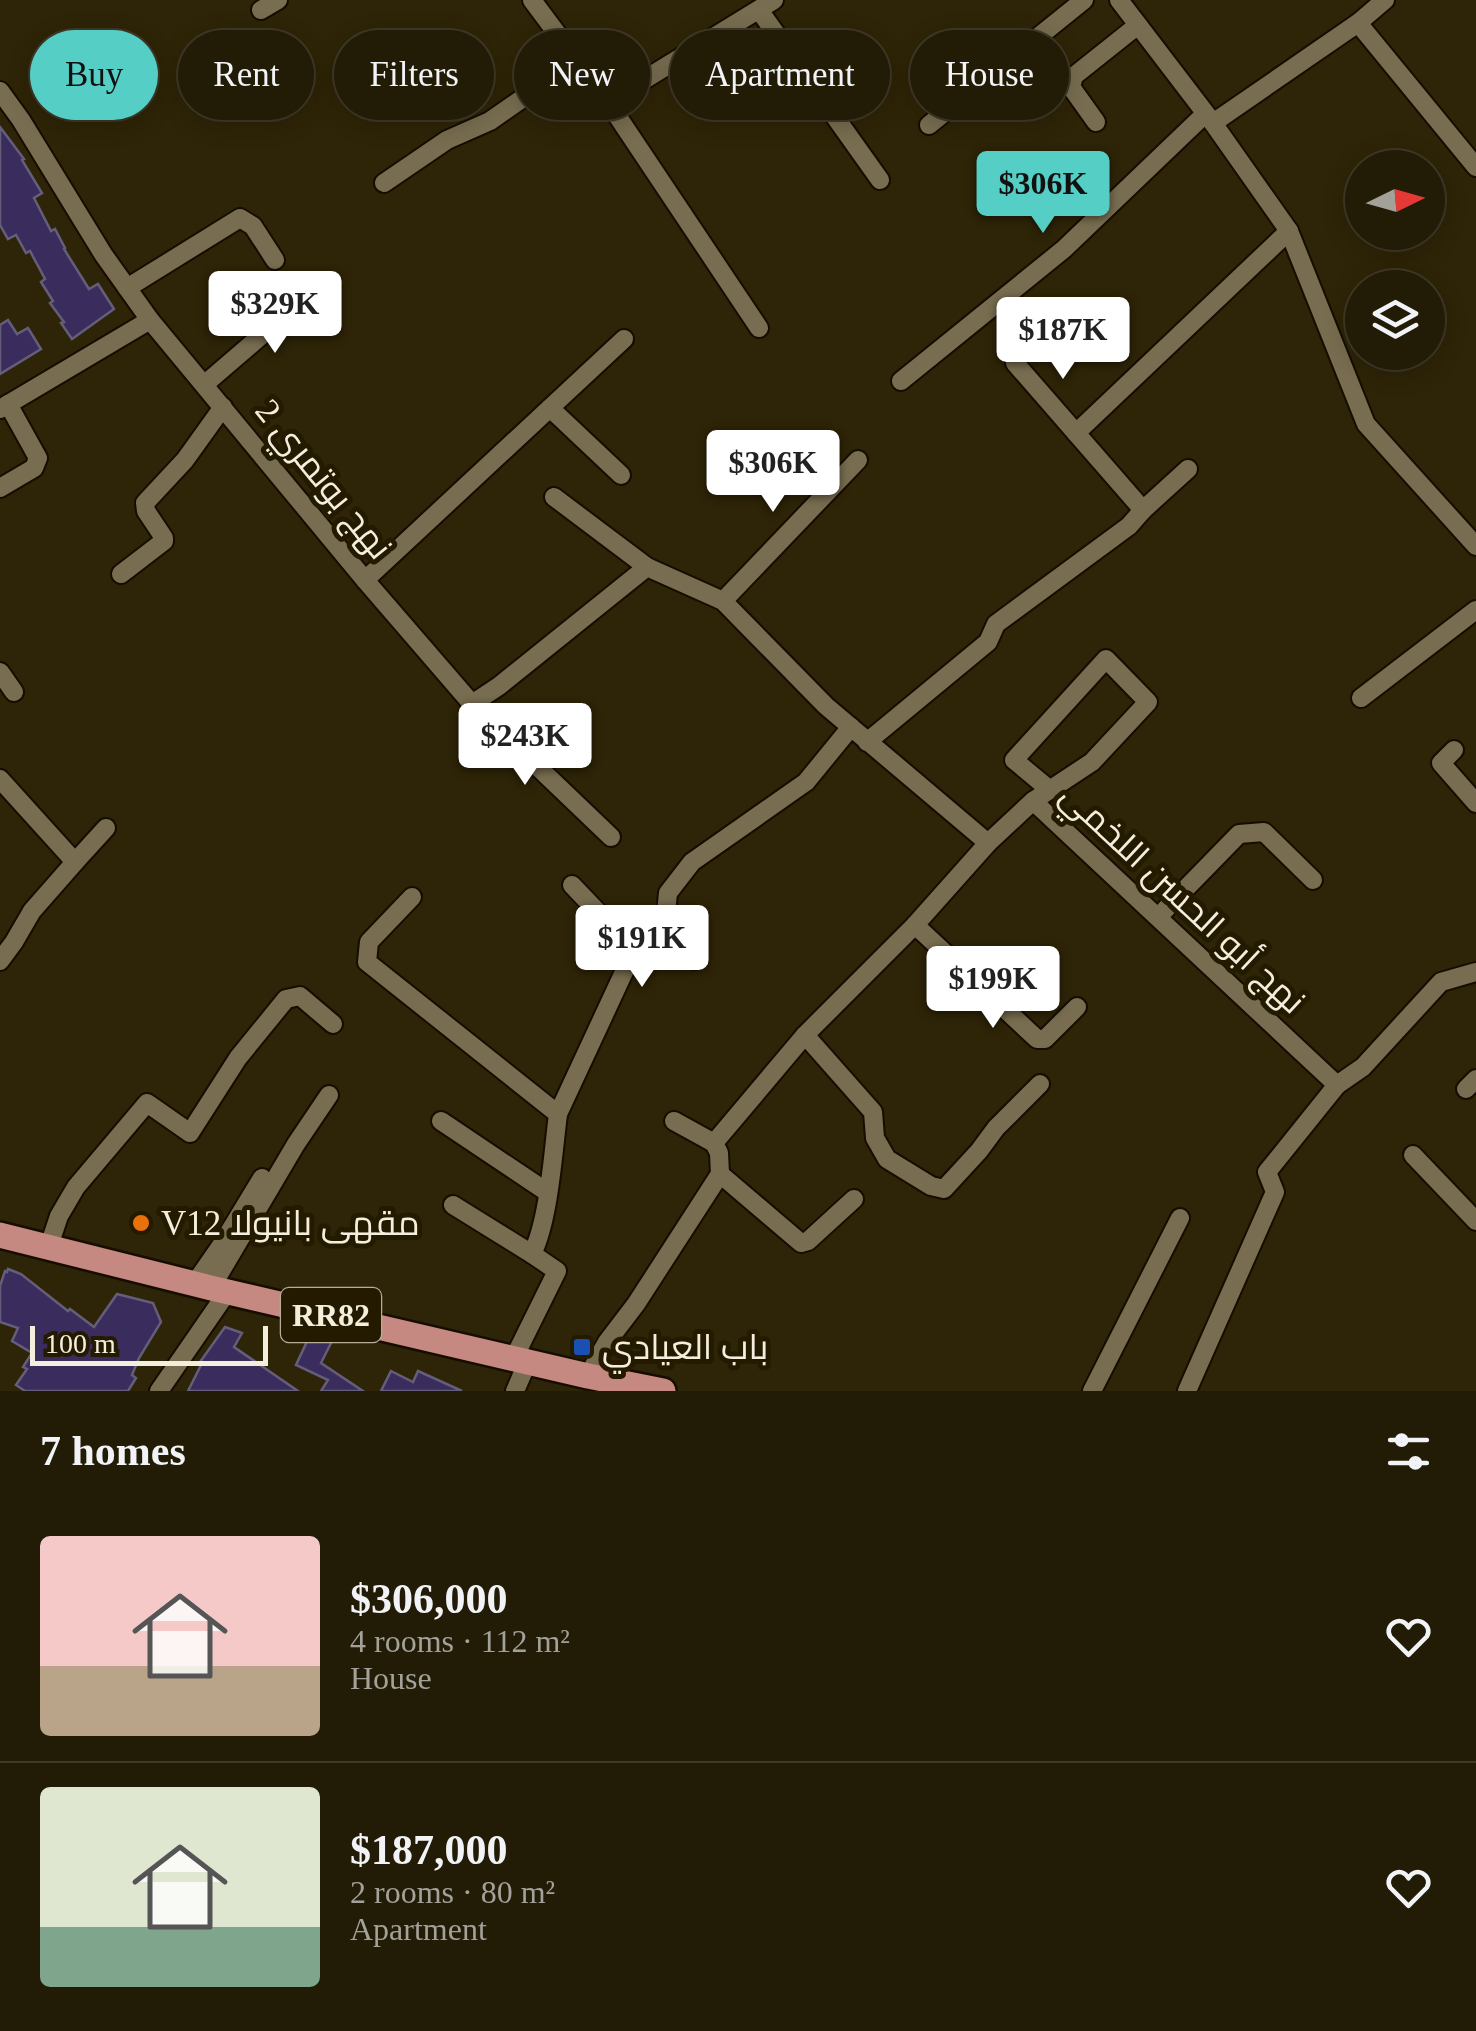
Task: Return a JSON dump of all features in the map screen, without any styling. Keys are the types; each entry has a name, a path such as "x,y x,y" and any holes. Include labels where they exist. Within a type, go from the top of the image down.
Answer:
{"main road":[{"name":"RR82","path":"0,1235 663,1391"}],"street":[{"path":"261,10 278,0"},
{"path":"532,0 554,30"},
{"path":"929,125 1084,0"},
{"path":"1119,0 1289,230 1366,424 1476,546"},
{"path":"901,381 1064,250 1209,119 1358,23 1385,0"},
{"path":"650,76 766,5 880,180"},
{"path":"1358,23 1476,167"},
{"path":"1096,122 1071,87 1074,76 1138,25"},
{"name":"نهج بوتمري 2","path":"0,91 102,254 150,320 472,704 610,837"},
{"path":"384,183 447,140 490,122 514,105"},
{"path":"620,120 759,328"},
{"path":"126,288 240,218 253,226 275,260"},
{"path":"1076,433 1289,230"},
{"path":"204,384 313,290"},
{"path":"0,488 34,468 38,458 4,407 150,320"},
{"path":"365,580 624,339"},
{"path":"1015,362 1143,510"},
{"path":"120,574 164,541 144,502 185,460 222,407"},
{"path":"550,408 621,475"},
{"path":"723,601 858,460"},
{"path":"866,742 988,642 996,624 1128,526 1188,469"},
{"path":"554,497 647,567 723,601 826,706 988,843"},
{"path":"472,704 647,567"},
{"path":"1361,698 1476,610"},
{"path":"1106,659 1148,702 1092,762 1042,795 1014,760 1106,659"},
{"path":"0,672 14,692"},
{"path":"694,960 669,933 665,922 668,894 692,862 806,782 850,727"},
{"path":"1454,750 1441,762 1476,803"},
{"path":"0,779 76,862"},
{"name":"نهج أبو الحسن اللخمي","path":"714,1143 804,1035 915,925 988,843 1042,795 1160,916 1337,1085"},
{"path":"0,962 32,911 106,828"},
{"path":"1160,916 1240,834 1264,832 1313,880"},
{"path":"532,1254 538,1243 558,1114 630,959 614,928 572,885"},
{"path":"412,897 369,942 367,962 558,1114"},
{"path":"915,925 1037,1039 1046,1040 1076,1007"},
{"path":"1187,1391 1275,1192 1267,1172 1337,1085 1363,1067 1441,982 1476,972"},
{"path":"49,1246 76,1187 146,1103 190,1133 238,1058 286,998 300,996 333,1024"},
{"path":"804,1035 874,1112 875,1138 887,1159 931,1186 944,1189 1040,1084"},
{"path":"159,1391 212,1287 329,1095"},
{"path":"442,1120 547,1192"},
{"path":"588,1376 720,1174 714,1143 674,1121"},
{"path":"212,1287 222,1244 292,1128"},
{"path":"1413,1155 1476,1220"},
{"path":"720,1174 802,1243 854,1199"},
{"path":"453,1205 558,1272 521,1359 515,1391"},
{"path":"1092,1391 1180,1218"}],"building":[{"path":"0,127 24,159 42,193 34,198 51,231 55,229 89,289 98,284 114,309 72,339 50,303 53,301 41,282 45,279 30,251 26,253 16,235 8,239 0,225"},
{"path":"8,320 17,334 28,328 41,349 0,374 0,325"},
{"path":"8,1269 21,1274 94,1327 117,1294 153,1303 161,1322 139,1358 132,1375 136,1378 128,1391 25,1391 16,1385 32,1353 12,1341 18,1328 0,1322 0,1286"},
{"path":"225,1327 242,1333 234,1347 298,1391 188,1391 200,1362"},
{"path":"311,1333 333,1339 321,1363 363,1391 321,1391 328,1380 296,1365"},
{"path":"391,1371 413,1382 418,1371 462,1391 381,1391"}],"place":[{"name":"V12 مقهى بانيولا","path":"141,1223"},
{"name":"باب العيادي","path":"582,1347"}]}
